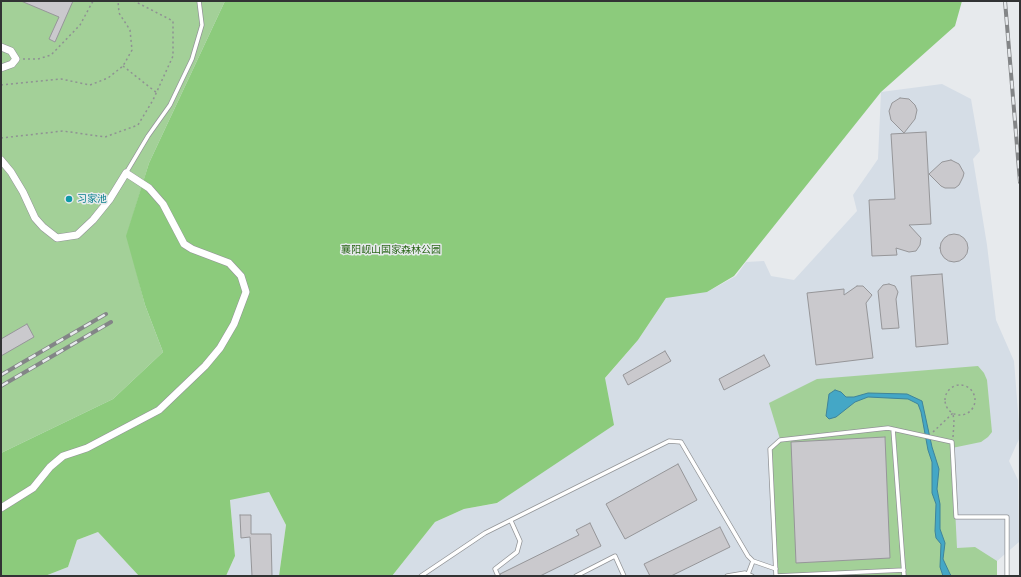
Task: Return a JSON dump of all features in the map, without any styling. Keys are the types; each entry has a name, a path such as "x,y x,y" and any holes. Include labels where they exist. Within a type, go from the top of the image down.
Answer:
{"street":[{"path":"1,47 11,51 16,59 12,64 1,68"},
{"path":"1,160 11,172 23,192 35,218 43,227 57,238 76,235 88,225 110,199 126,173 150,188 163,204 184,244 192,250 229,263 241,276 246,292 234,324 220,348 205,366 159,410 87,448 63,456 50,466 33,488 1,508"}],"lane":[{"path":"126,173 148,136 170,105 192,59 202,25 199,1"},
{"path":"904,570 776,576 770,448 780,440 888,428 952,442 956,517 1007,517 1007,576"},
{"path":"893,429 904,576"},
{"path":"421,576 485,533 669,441 681,442 748,556 753,561 776,569"},
{"path":"498,576 495,569 517,552 520,541 511,520"},
{"path":"576,576 615,556 624,576"},
{"path":"748,574 753,561"},
{"path":"727,576 745,573 752,576"}],"path":[{"path":"16,59 38,60 51,55 80,25 93,1"},
{"path":"1,85 61,79 90,85 108,78 122,66 132,50 130,30 119,13 118,1"},
{"path":"1,138 63,131 105,137 138,125 157,93 173,56 173,21 134,1"},
{"path":"122,66 157,93"},
{"path":"952,442 954,422 953,413 946,406 945,396 947,392 955,386 964,386 968,388 974,396 974,405 971,409 962,414 953,413"},
{"path":"927,437 953,413"}],"shaded area":[{"path":"942,84 971,99 980,151 973,159 987,245 996,320 1014,361 1020,437 1009,461 1018,480 1019,542 997,561 997,576 392,576 435,522 464,509 498,503 638,340 670,292 707,292 736,276 746,262 764,261 771,276 794,280 857,211 853,195 878,159 881,92"},
{"path":"269,492 286,525 279,576 226,576 235,556 230,499"},
{"path":"98,532 139,576 45,576 68,567 77,540"}],"green space":[{"name":"习家池","path":"1,1 225,1 149,163 127,235 145,305 163,352 113,399 1,453"},
{"name":"襄阳岘山国家森林公园","path":"225,1 962,1 955,26 881,92 734,276 707,292 666,298 638,340 605,378 614,425 497,503 464,509 435,522 392,576 279,576 286,525 269,492 230,500 235,556 226,576 139,576 98,532 77,540 68,567 45,576 1,576 1,453 113,399 163,352 145,305 126,236 149,163"},
{"path":"978,366 984,373 987,380 992,432 981,442 952,448 957,548 975,547 997,561 997,576 776,576 770,449 780,439 769,403 817,379"}],"water":[{"path":"835,390 841,392 846,397 854,397 868,393 907,394 922,401 932,447 939,469 937,489 940,504 940,529 945,543 943,559 952,576 943,576 940,567 941,544 936,538 935,531 936,504 932,493 932,462 918,404 908,399 868,397 855,402 836,417 829,419 826,416 829,394"}],"building":[{"path":"21,1 73,1 55,42 49,39 59,17"},
{"path":"900,98 909,99 915,105 917,110 915,119 904,133 891,120 889,111 892,103"},
{"path":"926,132 931,224 909,225 921,238 920,245 916,251 909,252 896,248 897,255 872,256 869,200 895,199 891,134"},
{"path":"951,160 959,164 964,173 959,185 955,188 945,188 929,174 942,162"},
{"path":"954,234 964,238 968,248 964,258 954,262 944,258 940,248 944,238"},
{"path":"942,274 948,344 916,347 911,276"},
{"path":"889,284 895,286 898,292 896,299 899,328 882,329 878,291 883,285"},
{"path":"857,286 863,286 872,295 866,303 873,358 816,365 807,293 844,289 844,295"},
{"path":"27,324 34,337 1,356 1,339"},
{"path":"665,351 671,361 628,385 623,375"},
{"path":"764,355 770,366 724,390 719,379"},
{"path":"885,437 890,558 796,563 791,442"},
{"path":"678,464 697,500 625,539 606,504"},
{"path":"240,515 251,515 251,534 271,534 272,576 252,576 250,537 241,538"},
{"path":"590,523 601,546 540,576 501,576 500,574 579,535 576,530"},
{"path":"720,527 730,547 671,576 650,576 644,564"}],"railway":[{"path":"1005,1 1020,182"},
{"path":"1,375 106,314"},
{"path":"1,386 111,322"}],"place":[{"name":"习家池","path":"69,199"}]}
